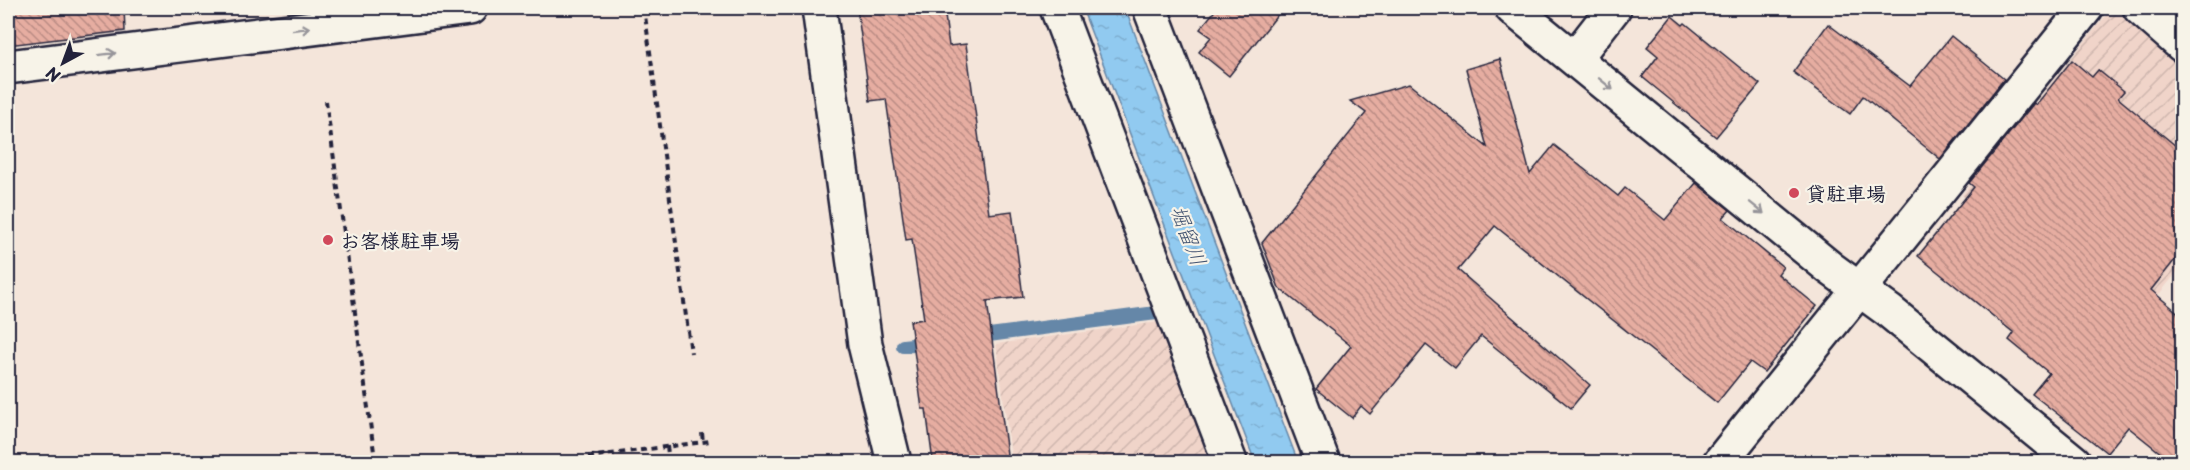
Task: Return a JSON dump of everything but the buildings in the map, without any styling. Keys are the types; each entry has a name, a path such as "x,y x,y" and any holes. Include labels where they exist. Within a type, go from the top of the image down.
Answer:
{"street":[{"path":"8,67 470,8"},
{"path":"819,8 865,344 894,462"},
{"path":"1058,8 1230,462"},
{"path":"1150,8 1323,462"},
{"path":"1512,8 1830,268 1889,311 2074,462"},
{"path":"1575,58 1614,8"},
{"path":"1720,462 2086,8"},
{"path":"2140,8 2182,45"}],"path":[{"path":"644,8 691,353"},
{"path":"326,101 375,459"},
{"path":"702,433 703,442"},
{"path":"588,457 711,441"},
{"path":"667,446 669,462"}],"shaded area":[{"path":"2120,13 2182,68 2182,266 2128,332 1962,195 2107,14"},
{"path":"1159,322 1213,462 1012,462 996,344"}],"water":[{"name":"堀留川","path":"1082,8 1125,8 1298,462 1255,462"}],"waterway":[{"path":"974,337 1156,313"},
{"path":"903,346 931,343"}],"place":[{"name":"貸駐車場","path":"1794,193"},
{"name":"お客様駐車場","path":"328,240"}]}
